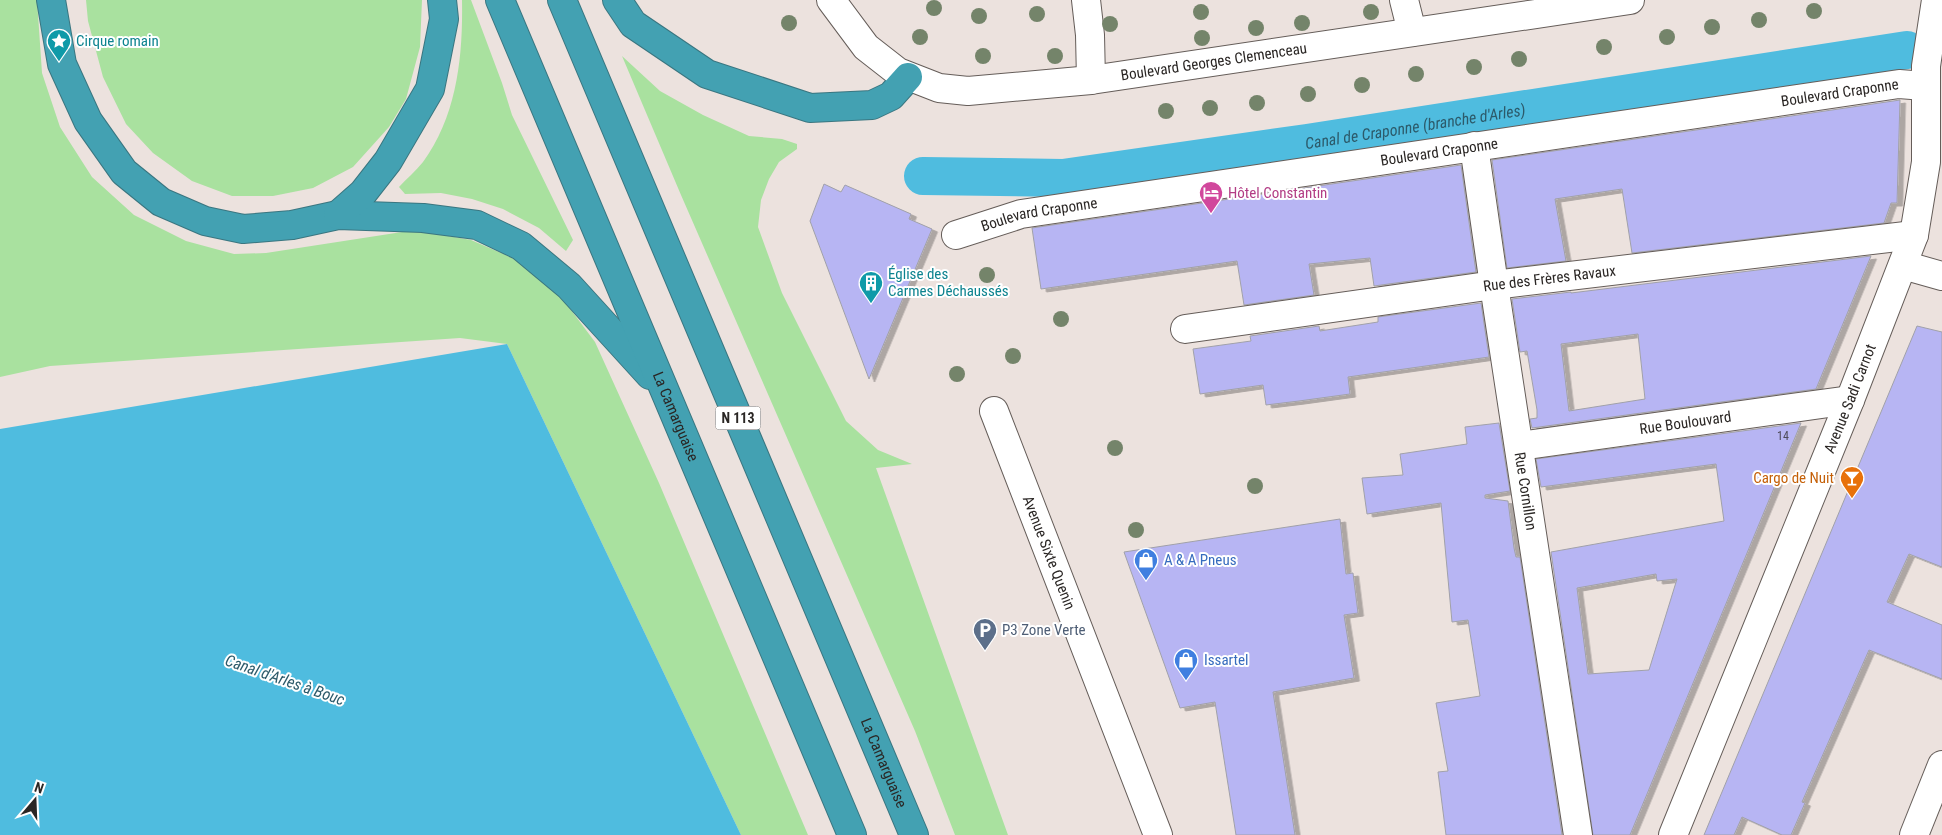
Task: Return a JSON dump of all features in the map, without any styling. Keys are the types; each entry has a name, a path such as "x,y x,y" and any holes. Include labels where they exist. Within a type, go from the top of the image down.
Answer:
{"highway":[{"path":"51,0 62,64 88,121 124,172 161,202 205,221 243,228 292,225 338,215 423,218 477,225 521,246 569,286 665,391"},
{"path":"338,215 363,193 388,160 430,89 444,19 442,0"},
{"name":"La Camarguaise","path":"500,0 852,835"},
{"name":"La Camarguaise","path":"562,0 914,835"},
{"path":"616,0 633,24 707,74 810,108 872,105 891,96 908,77"}],"street":[{"name":"Boulevard Georges Clemenceau","path":"831,0 866,46 898,72 939,88 968,91 1091,80 1630,0"},
{"path":"1086,0 1090,35 1091,80"},
{"path":"1404,0 1412,32"},
{"name":"Avenue Sadi Carnot","path":"1673,835 1850,400 1914,235 1926,162 1928,51 1936,0"},
{"name":"Boulevard Craponne","path":"956,235 1021,214 1899,84 1926,86"},
{"name":"Rue Cornillon","path":"1474,146 1578,835"},
{"name":"Rue des Frères Ravaux","path":"1185,329 1494,284 1914,235"},
{"path":"1903,265 1942,276"},
{"name":"Rue Boulouvard","path":"1519,446 1850,400"},
{"name":"Avenue Sixte Quenin","path":"994,411 1158,835"},
{"path":"1914,835 1942,765"}],"green space":[{"path":"0,0 37,0 42,73 60,127 92,177 134,215 186,241 234,254 266,253 415,230 471,240 515,259 559,294 595,342 659,483 808,835 741,835 507,344 460,338 50,366 0,377"},
{"path":"86,0 422,0 420,47 406,99 389,127 353,167 313,188 273,196 232,196 192,181 153,153 126,124 103,77 88,21"},
{"path":"462,0 471,0 512,115 573,240 566,251 539,228 503,209 472,199 441,193 405,194 399,187 423,162 444,125 451,105 459,64"},
{"path":"622,56 660,91 703,115 749,136 782,139 797,144 797,149 779,162 769,179 761,200 758,227 782,293 846,421 878,450 912,464 876,468 1008,835 955,835 915,731"}],"water":[{"name":"Canal d'Arles à Bouc","path":"507,344 741,835 0,835 0,429"}],"building":[{"path":"1900,100 1897,203 1891,203 1884,223 1632,253 1622,189 1555,199 1566,261 1507,268 1492,160"},
{"path":"1461,165 1476,272 1374,286 1370,258 1309,264 1314,295 1244,305 1237,261 1041,289 1032,228"},
{"name":"Église des Carmes Déchaussés","path":"824,184 841,192 845,185 911,214 909,219 932,229 869,379 810,221"},
{"path":"1871,256 1816,389 1532,428 1530,419 1537,418 1537,410 1527,351 1520,352 1512,299","holes":["1638,334 1645,399 1569,411 1561,344"]},
{"path":"1481,303 1489,357 1348,377 1350,394 1299,401 1266,405 1263,385 1200,394 1193,349 1251,341 1250,336 1319,326 1320,331 1378,322 1378,317"},
{"path":"1917,326 1942,332 1942,567 1909,554 1887,602 1942,625 1942,679 1869,650 1802,802 1805,803 1791,835 1782,835 1742,817 1734,835 1704,835"},
{"path":"1499,423 1510,491 1485,495 1485,498 1508,501 1514,548 1516,557 1520,557 1562,835 1446,835 1438,772 1448,771 1436,703 1480,696 1468,620 1452,622 1441,503 1367,514 1362,478 1403,475 1400,454 1467,444 1465,427"},
{"path":"1801,423 1630,835 1593,835 1551,552 1724,521 1716,464 1541,487 1536,459","holes":["1656,574 1657,581 1677,579 1649,670 1588,674 1577,588"]},
{"path":"1340,519 1346,574 1353,573 1358,613 1344,615 1354,678 1273,692 1295,835 1236,835 1215,702 1180,708 1124,552"}],"waterway":[{"name":"Canal de Craponne (branche d'Arles)","path":"923,176 1063,178 1307,143 1907,50"}],"place":[{"name":"Cirque romain","path":"59,62"},
{"name":"Hôtel Constantin","path":"1211,214"},
{"name":"Église des Carmes Déchaussés","path":"871,304"},
{"name":"Cargo de Nuit","path":"1852,499"},
{"name":"A & A Pneus","path":"1146,581"},
{"name":"P3 Zone Verte","path":"985,651"},
{"name":"Issartel","path":"1186,681"}]}
